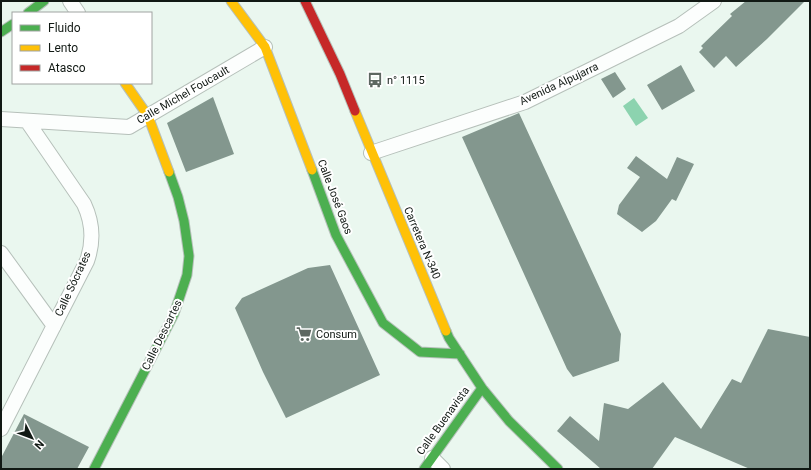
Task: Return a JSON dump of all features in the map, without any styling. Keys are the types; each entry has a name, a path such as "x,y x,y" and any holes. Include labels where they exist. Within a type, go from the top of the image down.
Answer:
{"main road":[{"path":"29,12 44,1"},
{"name":"Calle José Gaos","path":"231,1 265,47 336,236 383,323 420,352 460,354"},
{"name":"Carretera N-340","path":"305,1 310,8 340,74 371,153 448,338 482,388 509,421 558,469"},
{"path":"1,32 12,25"},
{"name":"Calle Descartes","path":"94,469 174,314 182,294 190,256 178,197 148,116 126,84"},
{"name":"Calle Buenavista","path":"428,464 482,388"}],"street":[{"path":"70,1 77,12"},
{"name":"Avenida Alpujarra","path":"371,153 525,102 679,26 714,1"},
{"name":"Calle Michel Foucault","path":"1,120 129,127 265,47"},
{"name":"Calle Sócrates","path":"2,424 87,261 90,253 92,233 84,204 27,121"},
{"path":"1,253 54,326"},
{"path":"428,464 442,469"}],"shaded area":[{"path":"634,98 648,118 636,126 623,106"}],"building":[{"path":"746,1 805,1 736,67 726,56 714,68 699,52 703,48 701,46 732,16 730,14"},
{"path":"681,65 695,91 662,110 647,85"},
{"path":"615,72 626,89 613,98 601,79"},
{"path":"213,97 234,154 186,172 167,123"},
{"path":"519,113 621,334 619,361 573,377 567,369 462,137"},
{"path":"636,156 667,179 677,157 694,164 676,201 672,199 656,221 642,232 617,214 619,205 640,177 627,168"},
{"name":"Consum","path":"330,265 380,375 286,418 263,372 235,308 242,298 308,268"},
{"path":"768,329 810,337 810,469 750,469 675,437 652,469 601,469 557,431 570,416 599,441 604,403 628,409 663,382 701,429 732,379 741,383"},
{"path":"24,414 89,447 77,469 1,469 1,458"}],"traffic: fast":[{"path":"29,12 44,1"},
{"path":"1,32 12,25"},
{"path":"312,170 336,235 383,323 420,352 460,354"},
{"path":"94,469 174,314 187,275 189,256 184,221 178,197 169,172"},
{"path":"446,331 449,338 482,388 509,421 558,469"},
{"path":"424,469 482,388"}],"traffic: slow":[{"path":"231,1 265,47 312,170"},
{"path":"126,84 148,116 169,172"},
{"path":"355,111 446,331"}],"traffic: jam":[{"path":"305,1 340,74 355,111"}],"place":[{"name":"n° 1115","path":"375,80"},
{"name":"Consum","path":"304,334"}]}
